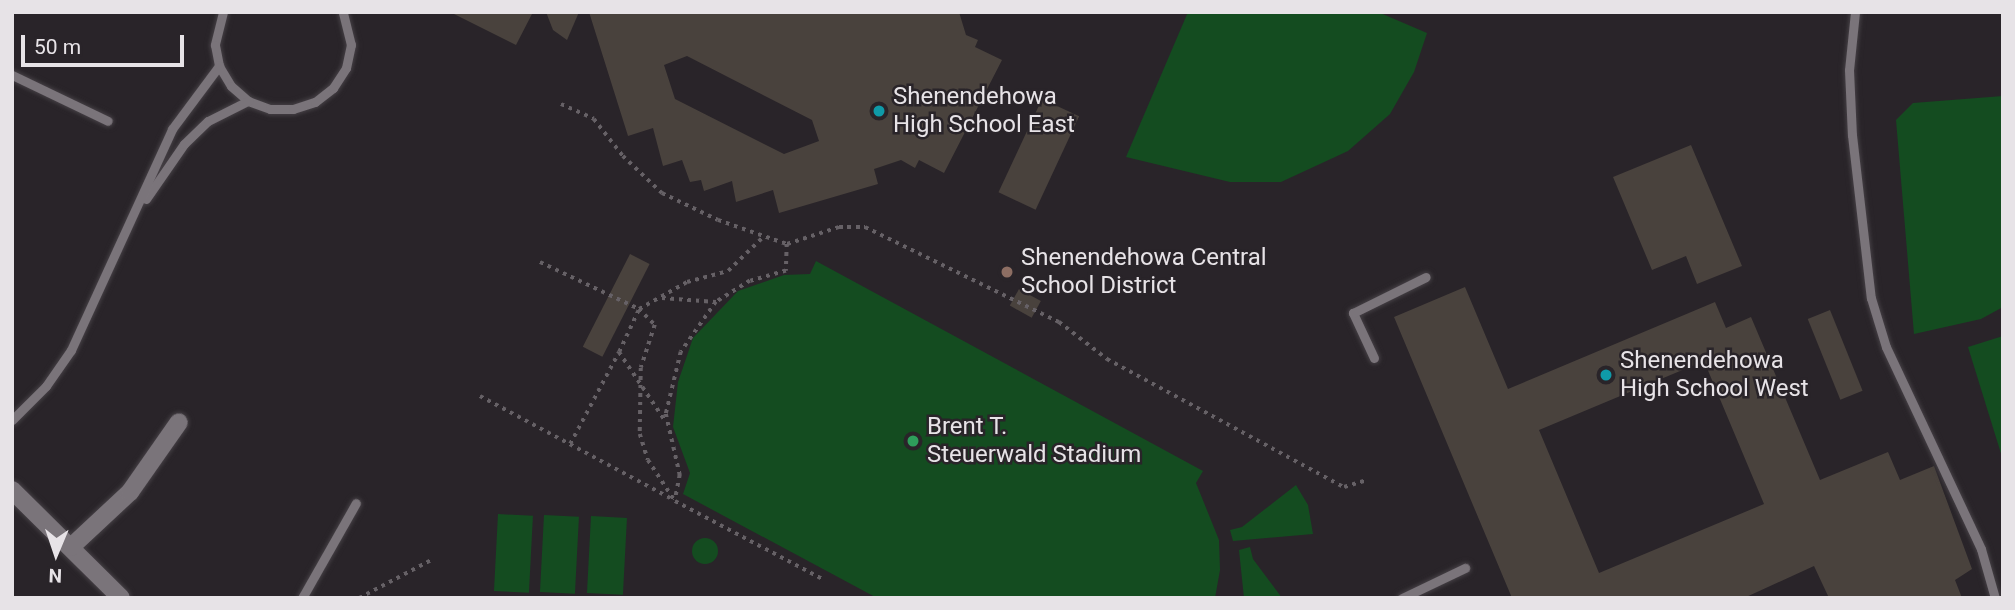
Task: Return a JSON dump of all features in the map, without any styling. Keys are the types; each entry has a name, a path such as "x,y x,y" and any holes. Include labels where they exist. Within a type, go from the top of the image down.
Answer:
{"street":[{"path":"71,547 130,492 178,422"},
{"path":"12,490 121,598"}],"lane":[{"path":"223,12 215,44 219,66 231,86 248,101 270,109 293,109 315,102 333,88 346,68 351,45 343,12"},
{"path":"1854,12 1849,70 1852,135 1871,298 1886,347 1980,549 1995,598"},
{"path":"12,420 46,386 71,350 139,209 172,130 219,66"},
{"path":"12,75 108,121"},
{"path":"139,209 184,144 208,121 248,101"},
{"path":"1374,358 1353,313 1426,277"},
{"path":"302,598 356,503"},
{"path":"1402,598 1465,568"}],"path":[{"path":"561,104 594,119 623,156 663,193 787,244 839,227 865,227 1059,322 1107,359 1344,487 1367,480"},
{"path":"570,444 639,309 687,282 728,271 764,236"},
{"path":"667,424 681,352 716,302 750,281 786,271 787,244"},
{"path":"540,262 639,309 655,325 639,384 640,434 648,460 675,501"},
{"path":"660,298 716,302"},
{"path":"619,352 667,424 680,475 675,501"},
{"path":"480,396 824,580"},
{"path":"359,598 431,560"}],"green space":[{"path":"1188,12 1378,12 1427,33 1414,72 1390,114 1348,151 1281,182 1230,182 1126,157"},
{"path":"2003,96 2003,307 1981,319 1914,334 1896,120 1913,103"},
{"name":"Brent T. Steuerwald Stadium","path":"816,261 1203,471 1196,483 1219,540 1220,570 1215,598 877,598 683,494 690,473 673,427 678,382 693,338 738,291 784,275 810,274"},
{"path":"2003,336 2003,460 1968,347"},
{"path":"1296,485 1308,505 1313,534 1233,541 1230,530 1242,527"},
{"path":"498,514 533,516 529,593 494,591"},
{"path":"544,515 579,517 575,594 540,592"},
{"path":"591,516 627,518 623,595 587,593"},
{"path":"705,538 714,542 718,551 714,560 705,564 696,560 692,551 696,542"},
{"path":"1250,547 1253,559 1282,598 1244,598 1239,550"}],"building":[{"path":"450,12 533,12 516,45"},
{"path":"546,12 579,12 567,40 553,30"},
{"name":"Shenendehowa High School East","path":"589,12 959,12 966,35 978,40 975,47 1002,60 944,173 919,160 915,168 901,160 874,169 878,184 779,213 773,190 736,202 732,181 704,191 701,180 690,182 682,160 663,166 653,128 628,136","holes":["687,56 812,120 819,141 784,154 675,99 664,65"]},
{"path":"1042,99 1079,116 1036,210 998,192"},
{"path":"1691,145 1742,266 1697,284 1686,256 1652,270 1613,177"},
{"path":"630,254 650,264 602,357 583,347"},
{"name":"Shenendehowa High School West","path":"1465,287 1508,389 1715,302 1726,328 1751,317 1820,480 1888,452 1900,480 1934,466 1972,569 1955,580 1962,598 1829,598 1814,566 1744,598 1512,598 1394,317","holes":["1704,361 1764,504 1599,573 1539,430"]},
{"path":"1019,289 1041,301 1032,318 1010,306"},
{"path":"1830,310 1863,391 1840,400 1808,319"}],"place":[{"name":"Shenendehowa High School East","path":"879,111"},
{"name":"Shenendehowa Central School District","path":"1007,272"},
{"name":"Shenendehowa High School West","path":"1606,375"},
{"name":"Brent T. Steuerwald Stadium","path":"913,441"}]}
